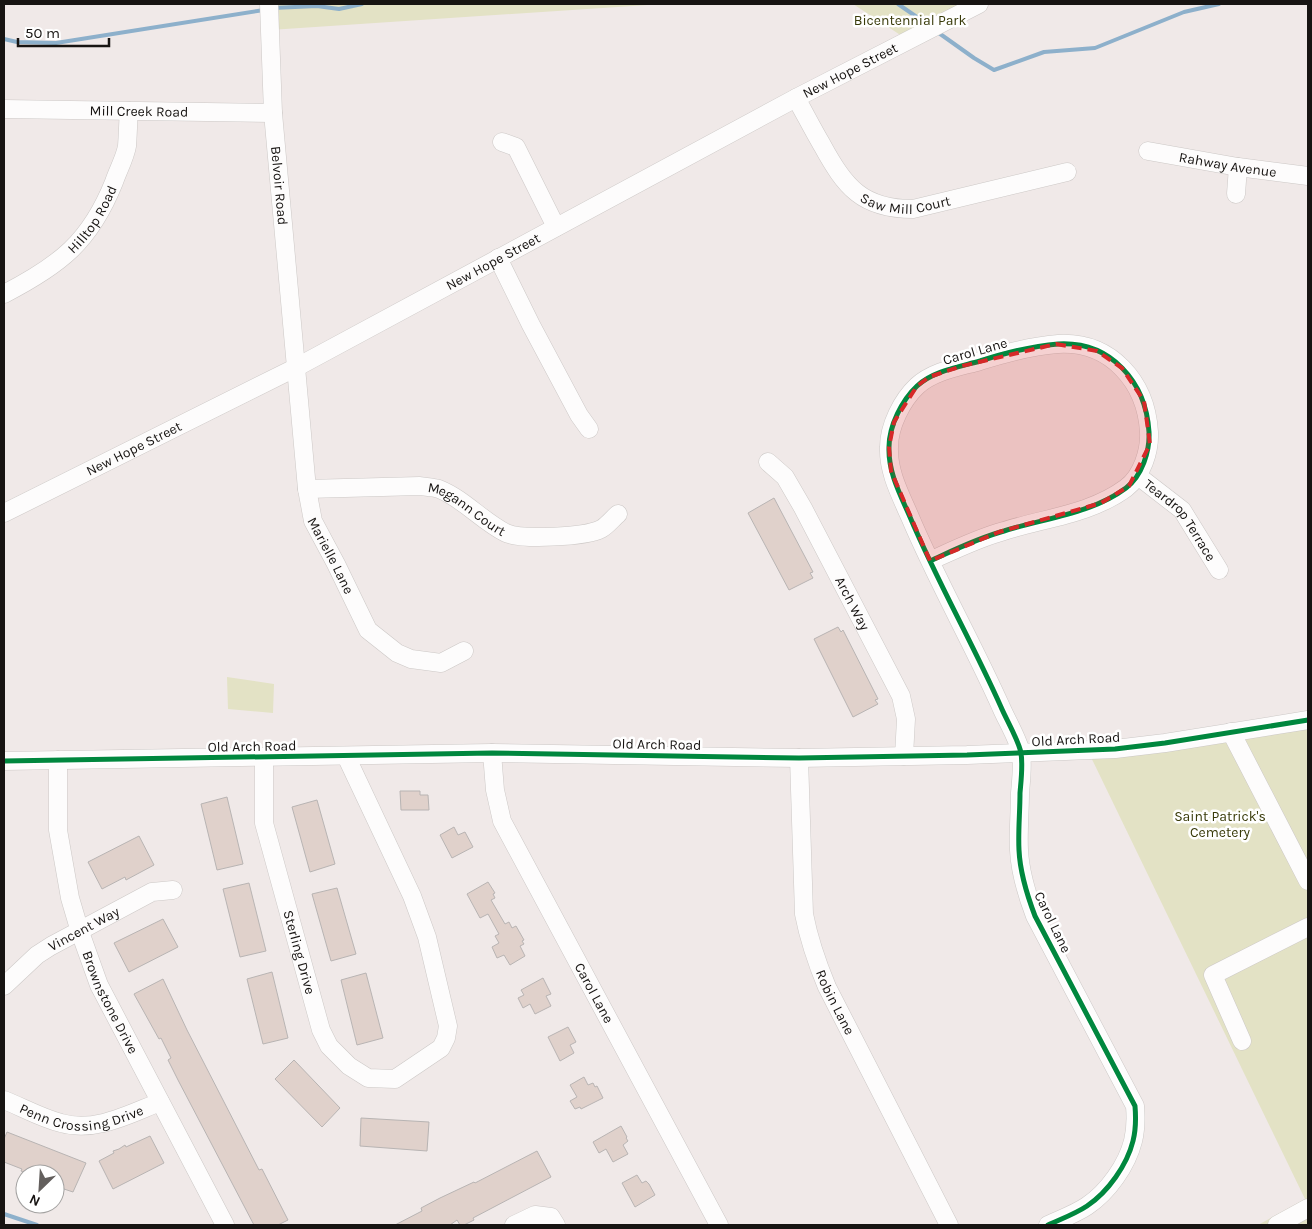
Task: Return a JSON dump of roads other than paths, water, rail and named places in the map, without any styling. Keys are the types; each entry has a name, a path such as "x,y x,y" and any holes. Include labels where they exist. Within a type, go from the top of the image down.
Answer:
{"street":[{"name":"New Hope Street","path":"4,513 297,367 796,98 979,4"},
{"name":"Belvoir Road","path":"269,11 273,113 297,367"},
{"name":"Saw Mill Court","path":"796,98 840,177 852,190 865,199 879,205 897,209 913,209 1067,172"},
{"name":"Mill Creek Road","path":"4,109 273,113"},
{"name":"Hilltop Road","path":"4,294 35,278 61,259 88,232 106,202 126,147 130,111"},
{"path":"502,142 516,147 556,227"},
{"name":"Rahway Avenue","path":"1148,151 1308,176"},
{"path":"1236,194 1238,166"},
{"path":"498,258 531,325 589,429"},
{"name":"Carol Lane","path":"930,561 999,532 1101,503 1129,486 1138,476 1150,444 1144,401 1135,382 1122,368 1097,351 1073,344 1056,344 991,357 929,377 917,386 908,397 894,422 888,446 891,471 896,487 930,561 987,676 1021,753 1019,850 1022,876 1028,898 1035,916 1135,1106 1136,1124 1133,1142 1126,1161 1115,1178 1087,1206 1048,1225"},
{"name":"Marielle Lane","path":"297,367 307,489 313,521 368,630 398,653 411,659 440,663 464,651"},
{"name":"Arch Way","path":"768,462 785,477 803,508 901,696 906,719 904,756"},
{"name":"Teardrop Terrace","path":"1138,476 1182,510 1218,570"},
{"name":"Megann Court","path":"307,489 420,486 438,489 464,503 508,534 532,537 573,536 601,529 618,514"},
{"name":"Old Arch Road","path":"4,761 492,753 799,758 1021,753 1115,749 1308,720"},
{"path":"1231,732 1308,880"},
{"name":"Carol Lane","path":"492,753 495,790 502,821 719,1225"},
{"name":"Sterling Drive","path":"264,757 264,823 321,1030 329,1046 348,1066 368,1078 395,1079 441,1048 446,1038 448,1026 427,937 412,896 346,756"},
{"name":"Robin Lane","path":"799,758 804,914 808,937 816,962 949,1225"},
{"name":"Brownstone Drive","path":"58,760 58,830 68,890 80,932 99,985 224,1225"},
{"name":"Vincent Way","path":"4,986 37,955 152,892 173,890"},
{"path":"1242,1040 1213,975 1308,927"},
{"name":"Penn Crossing Drive","path":"4,1100 60,1123 77,1126 103,1124 160,1102"},
{"path":"1282,1224 1308,1208"},
{"path":"514,1225 535,1215 551,1218 556,1225"}],"waterway":[{"path":"273,8 317,6 339,9 362,4"},
{"path":"898,4 927,24"},
{"path":"936,31 994,70 1044,52 1095,48 1184,12 1219,4"},
{"path":"4,39 17,42 56,43 264,10"},
{"path":"4,1214 37,1225"}],"park label":[{"name":"Bicentennial Park","path":"910,20"},
{"name":"Saint Patrick's Cemetery","path":"1220,824"}]}
